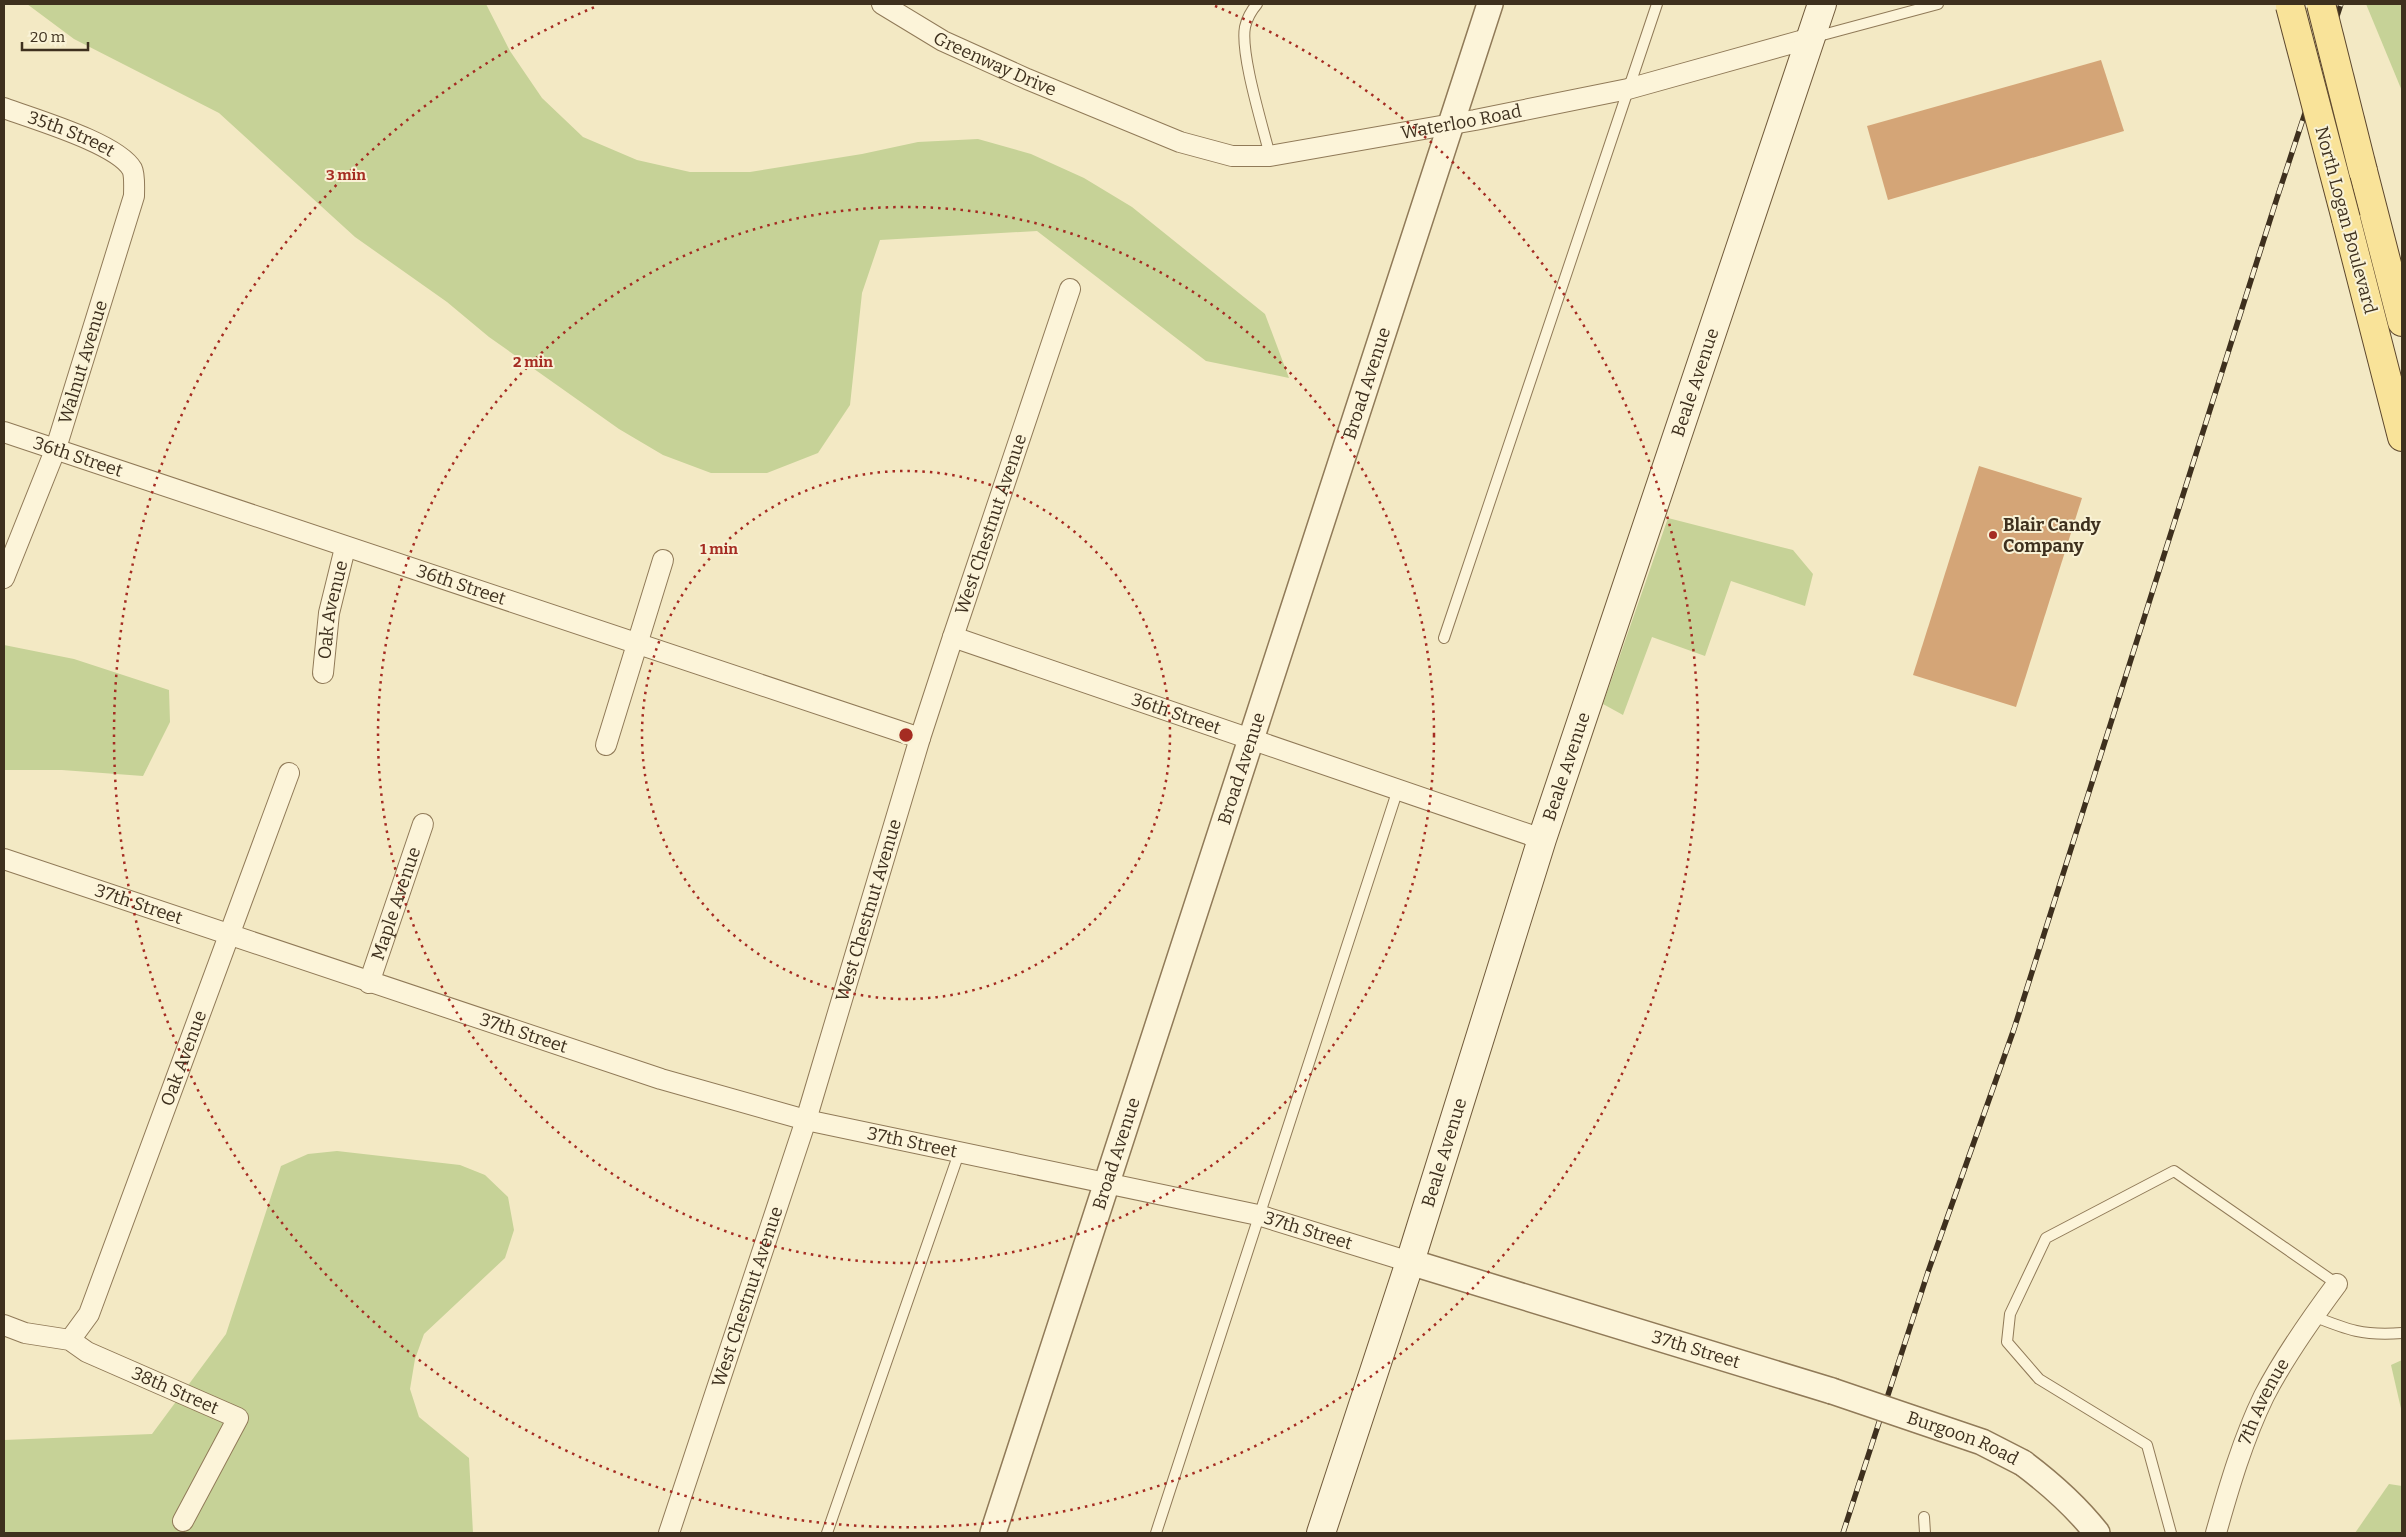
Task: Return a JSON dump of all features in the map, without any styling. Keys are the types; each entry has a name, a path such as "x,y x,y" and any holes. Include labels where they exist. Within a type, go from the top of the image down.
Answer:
{"main road":[{"name":"Beale Avenue","path":"1321,1533 1410,1262 1542,839 1822,4"},
{"name":"North Logan Boulevard","path":"2321,4 2402,322"},
{"name":"North Logan Boulevard","path":"2290,5 2402,437"}],"street":[{"name":"Greenway Drive","path":"882,4 943,41 1111,114"},
{"name":"Broad Avenue","path":"993,1533 1490,4"},
{"name":"Waterloo Road","path":"1111,114 1188,144 1232,156 1270,156 1451,125 1628,89 1812,38"},
{"name":"35th Street","path":"4,108 98,144 121,157 132,170"},
{"name":"Walnut Avenue","path":"4,578 56,448 134,196 132,170"},
{"name":"West Chestnut Avenue","path":"669,1533 806,1120 920,738 1070,289"},
{"name":"36th Street","path":"4,432 56,448 345,548 920,738"},
{"name":"Oak Avenue","path":"322,673 329,614 345,548"},
{"path":"606,745 663,560"},
{"name":"36th Street","path":"953,636 1542,839"},
{"name":"Oak Avenue","path":"70,1340 89,1314 289,772"},
{"name":"Maple Avenue","path":"369,983 423,824"},
{"name":"37th Street","path":"4,859 369,983 661,1079 806,1120 1258,1215 1832,1391"},
{"name":"7th Avenue","path":"2216,1533 2227,1492 2264,1396 2313,1316 2336,1284"},
{"name":"38th Street","path":"4,1325 25,1333 70,1340 87,1352 238,1418 183,1521"},
{"name":"Burgoon Road","path":"1832,1391 1982,1442 2022,1463 2056,1488 2082,1514 2097,1533"}],"lane":[{"path":"1257,4 1249,14 1245,28 1244,47 1270,156"},
{"path":"1444,638 1657,4"},
{"path":"1812,38 1918,7 1938,4"},
{"path":"1156,1533 1398,789"},
{"path":"827,1533 959,1153"},
{"path":"2171,1533 2147,1445 2039,1379 2007,1342 2010,1314 2046,1238 2174,1171 2336,1284"},
{"path":"2313,1316 2352,1332 2402,1333"},
{"path":"1924,1518 1925,1533"}],"green space":[{"path":"27,4 486,4 510,51 542,98 583,137 637,160 690,172 750,172 862,154 918,142 978,139 1031,154 1084,178 1132,207 1265,314 1289,378 1206,361 1037,231 880,240 862,293 850,405 818,453 767,473 711,473 663,455 619,429 489,337 447,302 355,237 219,113 74,39"},
{"path":"2366,4 2402,4 2402,91"},
{"path":"1668,518 1793,550 1813,574 1805,606 1731,581 1705,656 1652,637 1623,715 1603,704"},
{"path":"4,645 74,659 169,690 170,722 143,776 62,770 4,770"},
{"path":"337,1151 460,1165 485,1175 508,1197 514,1230 505,1258 424,1334 415,1359 410,1389 419,1417 469,1458 473,1533 4,1533 4,1440 152,1434 226,1334 281,1166 308,1154"},
{"path":"2402,1360 2402,1413 2391,1365"},
{"path":"2389,1484 2402,1486 2402,1533 2355,1533"}],"building":[{"path":"2101,60 2124,131 1888,200 1867,126"},
{"path":"1979,466 2082,498 2016,707 1913,675"}],"railway":[{"path":"1843,1533 1928,1272 2014,1029 2277,198 2341,4"}],"place":[{"name":"Blair Candy Company","path":"1993,535"}]}
